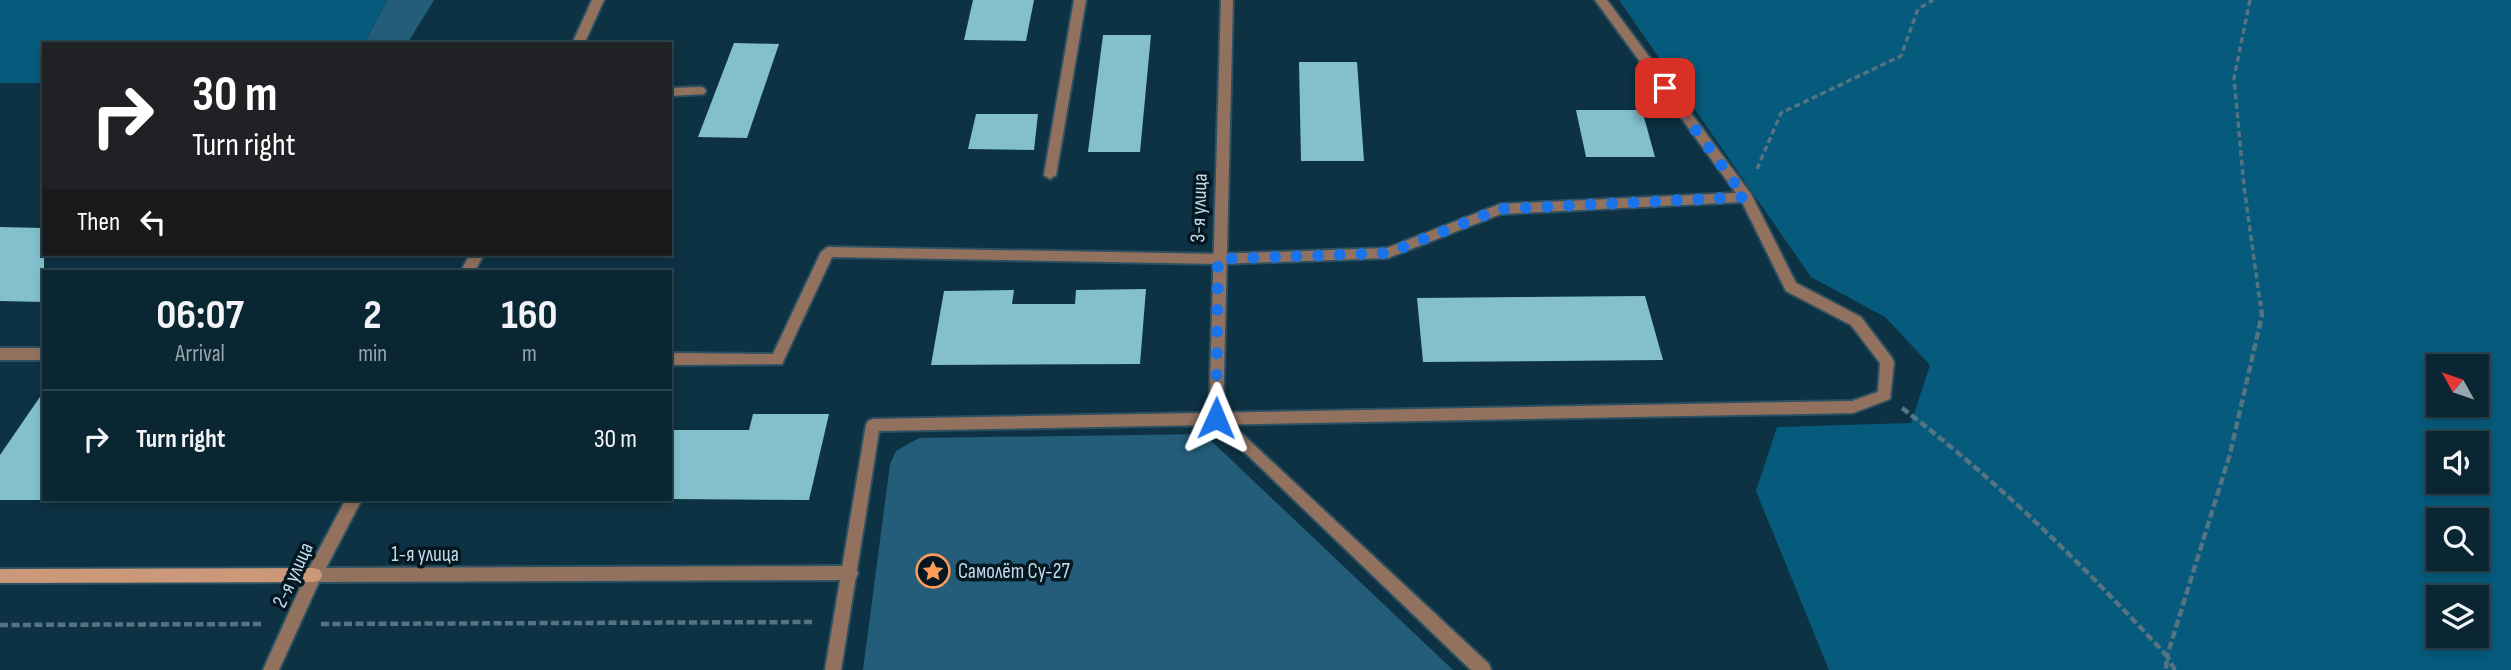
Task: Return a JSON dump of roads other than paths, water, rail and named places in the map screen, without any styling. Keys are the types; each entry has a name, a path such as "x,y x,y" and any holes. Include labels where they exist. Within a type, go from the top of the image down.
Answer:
{"street":[{"path":"579,42 598,0"},
{"path":"1050,175 1080,0"},
{"name":"3-я улица","path":"1216,418 1218,259 1227,0"},
{"path":"833,670 873,425 1853,407 1885,395 1887,362 1856,321 1791,287 1745,197 1601,0"},
{"path":"672,92 700,91"},
{"path":"672,359 777,359 828,252 1218,259 1388,253 1500,209 1745,197"},
{"path":"0,354 42,354"},
{"path":"1216,418 1483,670"},
{"name":"2-я улица","path":"271,670 314,575 353,501"},
{"name":"1-я улица","path":"0,576 850,573"}],"place":[{"name":"Самолёт Су-27","path":"933,571"}]}
